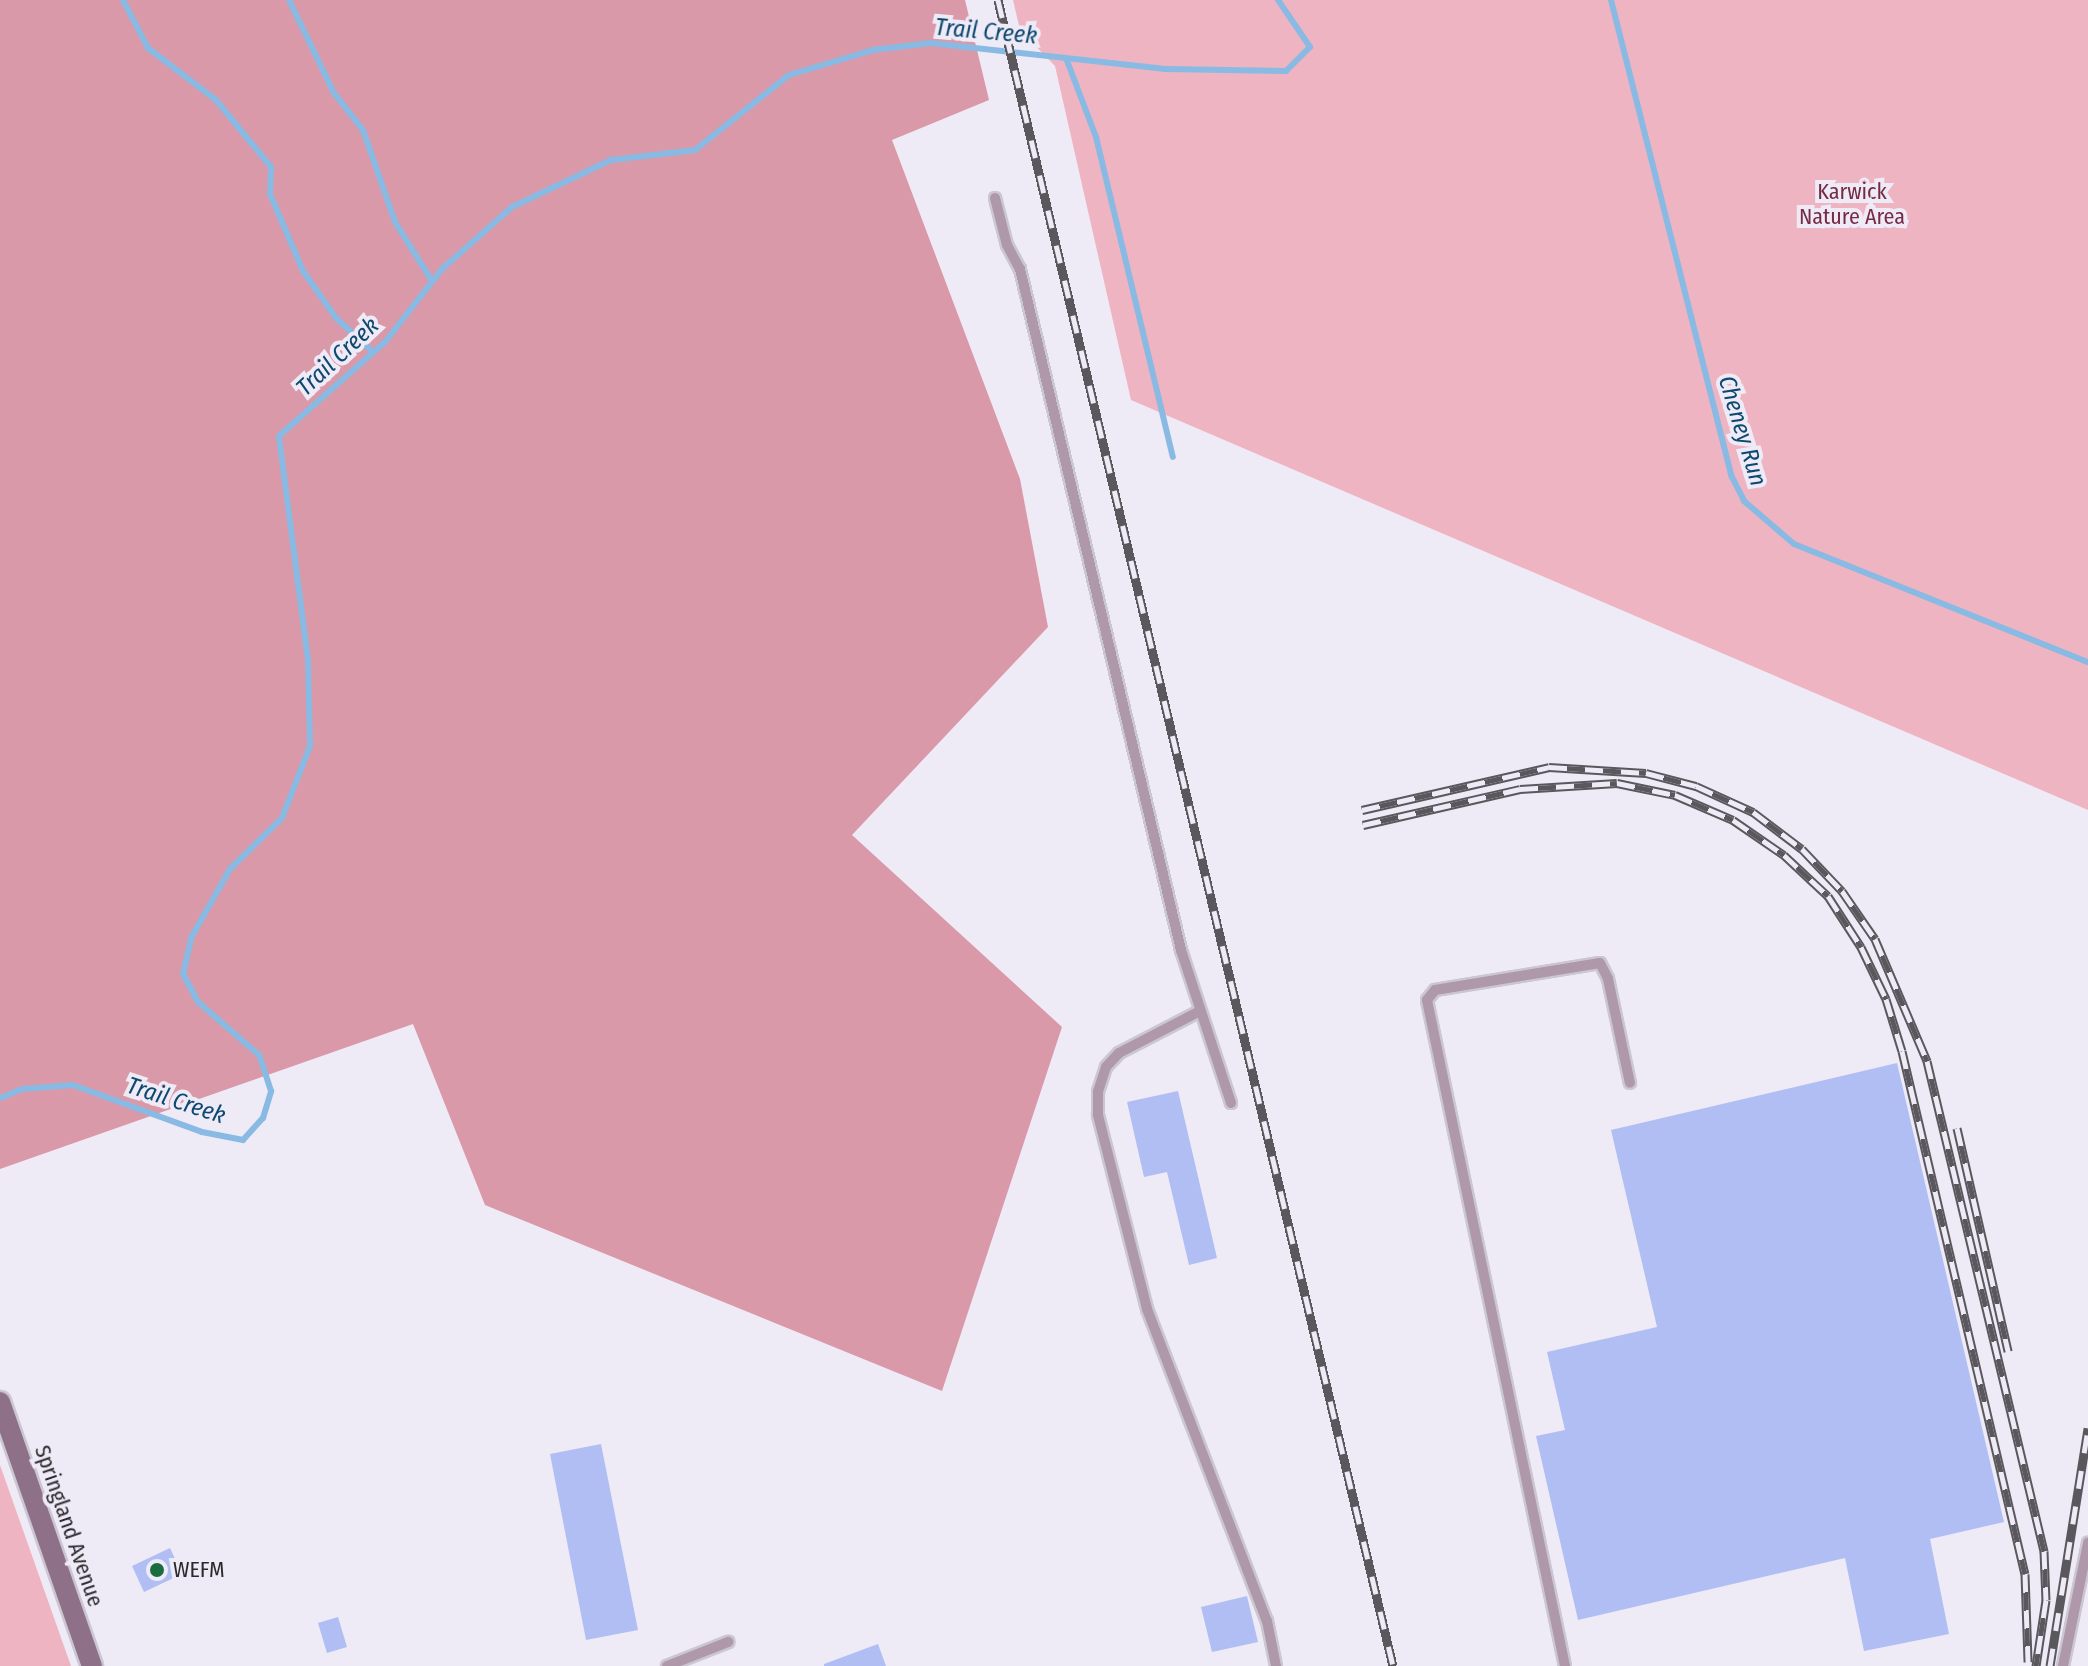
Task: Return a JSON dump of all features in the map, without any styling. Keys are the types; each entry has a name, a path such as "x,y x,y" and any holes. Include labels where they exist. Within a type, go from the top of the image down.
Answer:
{"street":[{"name":"Springland Avenue","path":"0,1402 92,1666"}],"lane":[{"path":"995,198 1007,245 1020,269 1178,937 1231,1103"},
{"path":"1565,1666 1427,1000 1435,990 1600,963 1608,979 1630,1083"},
{"path":"1200,1011 1119,1053 1106,1067 1098,1092 1098,1115 1147,1309 1267,1621 1276,1666"},
{"path":"2063,1666 2088,1543"},
{"path":"667,1666 728,1642"}],"green space":[{"name":"Karwick Nature Area","path":"1013,0 2088,0 2088,810 1131,400 1055,66 1020,30"},
{"path":"0,1465 71,1666 0,1666"}],"shaded area":[{"path":"0,0 965,0 989,100 892,140 1020,479 1048,627 852,835 1062,1027 942,1391 485,1205 413,1024 0,1169"}],"building":[{"path":"1897,1063 2004,1522 1930,1539 1949,1634 1864,1651 1845,1558 1578,1620 1536,1436 1565,1430 1547,1352 1657,1327 1611,1130"},
{"path":"1178,1091 1217,1258 1189,1265 1167,1172 1144,1177 1127,1102"},
{"path":"601,1444 638,1630 586,1640 550,1454"},
{"name":"WEFM","path":"170,1548 182,1574 144,1592 132,1566"},
{"path":"1247,1596 1258,1642 1212,1652 1201,1607"},
{"path":"338,1617 347,1647 327,1653 318,1623"},
{"path":"878,1644 886,1666 824,1666 824,1664"}],"waterway":[{"path":"123,0 148,48 216,100 271,167 270,194 303,271 336,318 373,352"},
{"path":"289,0 334,93 363,130 395,222 432,281"},
{"name":"Trail Creek","path":"0,1098 22,1089 73,1085 202,1132 243,1140 263,1118 271,1091 259,1055 198,1002 183,974 192,936 230,869 282,818 310,746 308,660 279,436 385,342 442,269 512,207 611,160 695,150 789,75 873,50 930,43 1166,69 1286,71 1310,47 1278,0"},
{"name":"Cheney Run","path":"1611,0 1732,477 1744,501 1794,544 2088,662"},
{"path":"1066,58 1096,137 1173,457"}],"railway":[{"path":"998,0 1393,1666"},
{"path":"1362,810 1549,767 1646,773 1696,786 1753,812 1802,849 1842,891 1875,939 1927,1061 2044,1551 2046,1600 2036,1666"},
{"path":"1363,825 1520,789 1617,783 1675,795 1733,820 1784,855 1828,896 1861,947 1886,999 1902,1051 2025,1574 2028,1662"},
{"path":"1957,1128 2008,1351"},
{"path":"2050,1666 2088,1428"}],"place":[{"name":"WEFM","path":"157,1570"}]}
